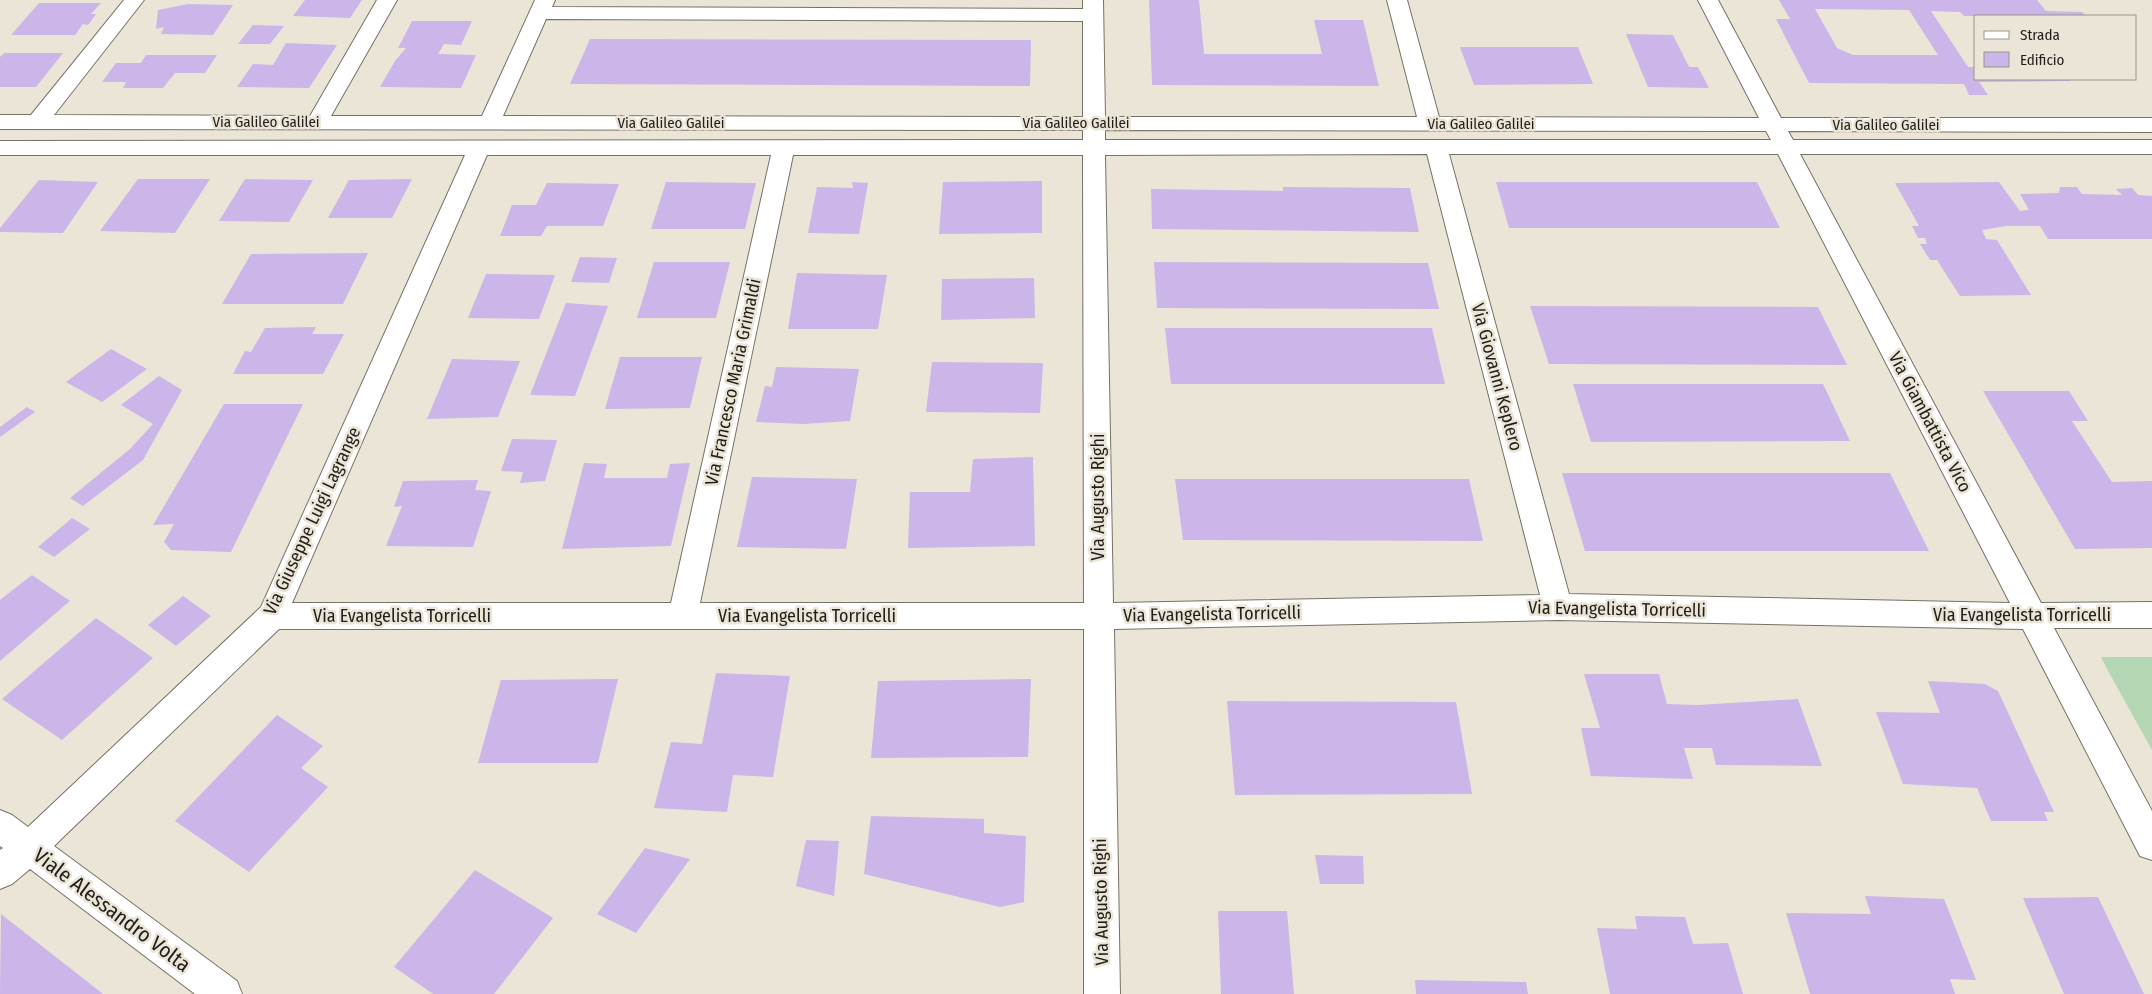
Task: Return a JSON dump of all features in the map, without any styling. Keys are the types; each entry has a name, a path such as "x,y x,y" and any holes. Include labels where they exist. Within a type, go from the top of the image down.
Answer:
{"street":[{"path":"37,122 134,0"},
{"path":"317,122 387,0"},
{"name":"Via Giovanni Keplero","path":"1397,0 1558,607"},
{"name":"Via Giambattista Vico","path":"1708,0 2152,844"},
{"path":"490,122 542,6 1093,8"},
{"name":"Via Augusto Righi","path":"1093,8 1102,994"},
{"name":"Via Galileo Galilei","path":"0,122 490,122 1094,136 1433,136 1785,148 2152,147"},
{"name":"Via Galileo Galilei","path":"1433,136 1772,124 2152,125"},
{"name":"Via Galileo Galilei","path":"0,148 783,148 1094,136"},
{"name":"Via Giuseppe Luigi Lagrange","path":"0,872 29,848 272,616 479,148"},
{"name":"Via Francesco Maria Grimaldi","path":"683,616 783,148"},
{"name":"Via Evangelista Torricelli","path":"272,616 1099,616 1558,607 1959,616 2152,615"},
{"name":"Viale Alessandro Volta","path":"0,826 224,994"}],"green space":[{"path":"2101,657 2152,657 2152,750 2107,669"}],"building":[{"path":"305,0 362,0 350,18 293,16"},
{"path":"1149,0 1199,0 1204,54 1322,54 1314,20 1363,20 1379,86 1152,85"},
{"path":"1779,0 2037,0 2046,11 2082,12 2085,15 1964,16 1960,12 1931,11 1968,67 1974,67 1974,80 2070,81 1979,82 1988,95 1969,95 1964,84 1809,83 1776,19 1790,19","holes":["1815,9 1909,10 1938,55 1853,55 1837,48"]},
{"path":"39,3 101,3 91,14 96,14 88,25 83,24 75,35 11,35"},
{"path":"188,4 233,5 213,35 161,34 164,27 156,29 158,10"},
{"path":"412,21 472,21 461,45 444,44 438,54 476,55 461,88 380,87 395,61 406,48 398,48"},
{"path":"253,25 284,26 270,44 238,44"},
{"path":"1626,34 1673,35 1689,67 1698,67 1709,88 1648,87"},
{"path":"590,39 1031,40 1030,86 570,84"},
{"path":"286,43 337,45 309,88 237,87 253,64 273,65"},
{"path":"1460,47 1578,47 1593,84 1474,85"},
{"path":"4,53 63,53 36,87 0,87 0,57"},
{"path":"146,55 217,55 205,73 175,73 163,88 123,88 126,82 102,82 116,63 141,63"},
{"path":"138,179 210,179 175,233 100,231"},
{"path":"245,179 313,180 289,222 219,221"},
{"path":"412,179 392,218 328,218 349,180"},
{"path":"39,180 98,182 63,233 0,232 0,228"},
{"path":"1042,181 1042,233 939,234 943,182"},
{"path":"666,182 756,183 745,229 651,229"},
{"path":"852,182 868,183 859,234 808,233 817,187 853,188"},
{"path":"1496,182 1757,182 1780,228 1509,228"},
{"path":"1999,182 2020,211 2029,210 2020,194 2059,193 2060,187 2077,187 2082,194 2122,195 2116,189 2132,188 2138,195 2152,196 2152,239 2048,239 2040,226 2006,226 1982,230 1986,239 1997,240 2031,295 1960,296 1937,260 1930,260 1920,244 1927,244 1925,238 1918,238 1912,226 1919,226 1895,183"},
{"path":"547,183 619,184 603,226 547,226 541,236 500,236 512,205 536,205"},
{"path":"1283,187 1410,188 1419,232 1152,229 1151,189 1283,191"},
{"path":"368,253 343,304 222,304 251,254"},
{"path":"580,257 617,258 609,283 571,282"},
{"path":"654,262 730,262 716,318 637,318"},
{"path":"1154,262 1428,263 1439,309 1157,308"},
{"path":"797,273 887,275 878,329 788,329"},
{"path":"486,274 555,275 539,319 468,318"},
{"path":"1034,278 1035,318 941,320 942,279"},
{"path":"566,303 608,306 575,396 530,395"},
{"path":"1530,306 1818,307 1847,365 1549,364"},
{"path":"316,327 312,334 344,334 323,374 233,374 245,351 251,352 265,328"},
{"path":"1165,328 1432,328 1445,384 1171,384"},
{"path":"111,349 147,369 102,402 66,382"},
{"path":"620,357 702,357 690,408 605,409"},
{"path":"452,359 520,361 498,417 427,419"},
{"path":"932,362 1043,363 1040,413 926,412"},
{"path":"776,367 859,369 850,421 804,424 756,422 765,386 772,387"},
{"path":"159,376 182,390 143,460 83,506 70,498 130,449 153,424 121,405"},
{"path":"1573,384 1823,384 1850,441 1591,442"},
{"path":"1983,391 2069,391 2088,421 2072,421 2112,482 2152,481 2152,548 2075,549"},
{"path":"224,404 303,404 231,552 171,550 164,542 174,524 153,525"},
{"path":"27,407 35,412 0,437 0,427"},
{"path":"512,439 557,440 545,481 520,483 523,472 501,471"},
{"path":"1033,457 1035,546 908,548 910,492 970,492 973,459"},
{"path":"584,463 607,464 604,478 667,478 670,464 690,463 671,546 562,549"},
{"path":"1562,473 1890,473 1929,551 1585,551"},
{"path":"752,477 857,479 846,549 737,547"},
{"path":"1175,479 1469,479 1483,541 1183,540"},
{"path":"478,480 475,490 491,491 473,547 386,546 402,506 394,507 403,481"},
{"path":"72,518 90,529 54,557 38,547"},
{"path":"32,575 70,601 0,661 0,600"},
{"path":"183,596 211,616 176,646 148,625"},
{"path":"96,618 153,658 62,740 2,699"},
{"path":"716,673 790,676 773,777 733,775 727,812 654,808 671,742 702,744"},
{"path":"1584,674 1659,674 1667,704 1698,705 1798,699 1822,766 1716,765 1712,748 1684,748 1693,779 1591,776 1581,728 1600,728"},
{"path":"618,679 598,763 478,763 501,680"},
{"path":"1031,679 1028,757 871,758 878,681"},
{"path":"1928,681 1985,684 1998,691 2054,812 2044,812 2048,821 1991,821 1977,788 1903,784 1876,712 1940,713"},
{"path":"1227,701 1456,702 1472,794 1235,795"},
{"path":"277,715 323,746 301,768 328,787 249,872 175,821"},
{"path":"871,816 984,819 984,833 1026,836 1024,902 1000,907 864,874"},
{"path":"806,840 839,841 834,896 796,886"},
{"path":"645,848 690,859 636,933 597,914"},
{"path":"1315,855 1363,856 1364,884 1320,884"},
{"path":"475,870 553,918 494,994 433,994 394,967"},
{"path":"1865,896 1944,899 1976,980 1950,979 1955,994 1810,994 1786,913 1871,914"},
{"path":"2098,897 2144,994 2064,994 2023,898"},
{"path":"1218,911 1287,911 1294,994 1221,994"},
{"path":"1,914 103,994 0,994"},
{"path":"1635,916 1685,917 1693,944 1728,943 1743,994 1610,994 1597,928 1637,929"},
{"path":"1415,980 1526,982 1528,994 1416,994"}]}
